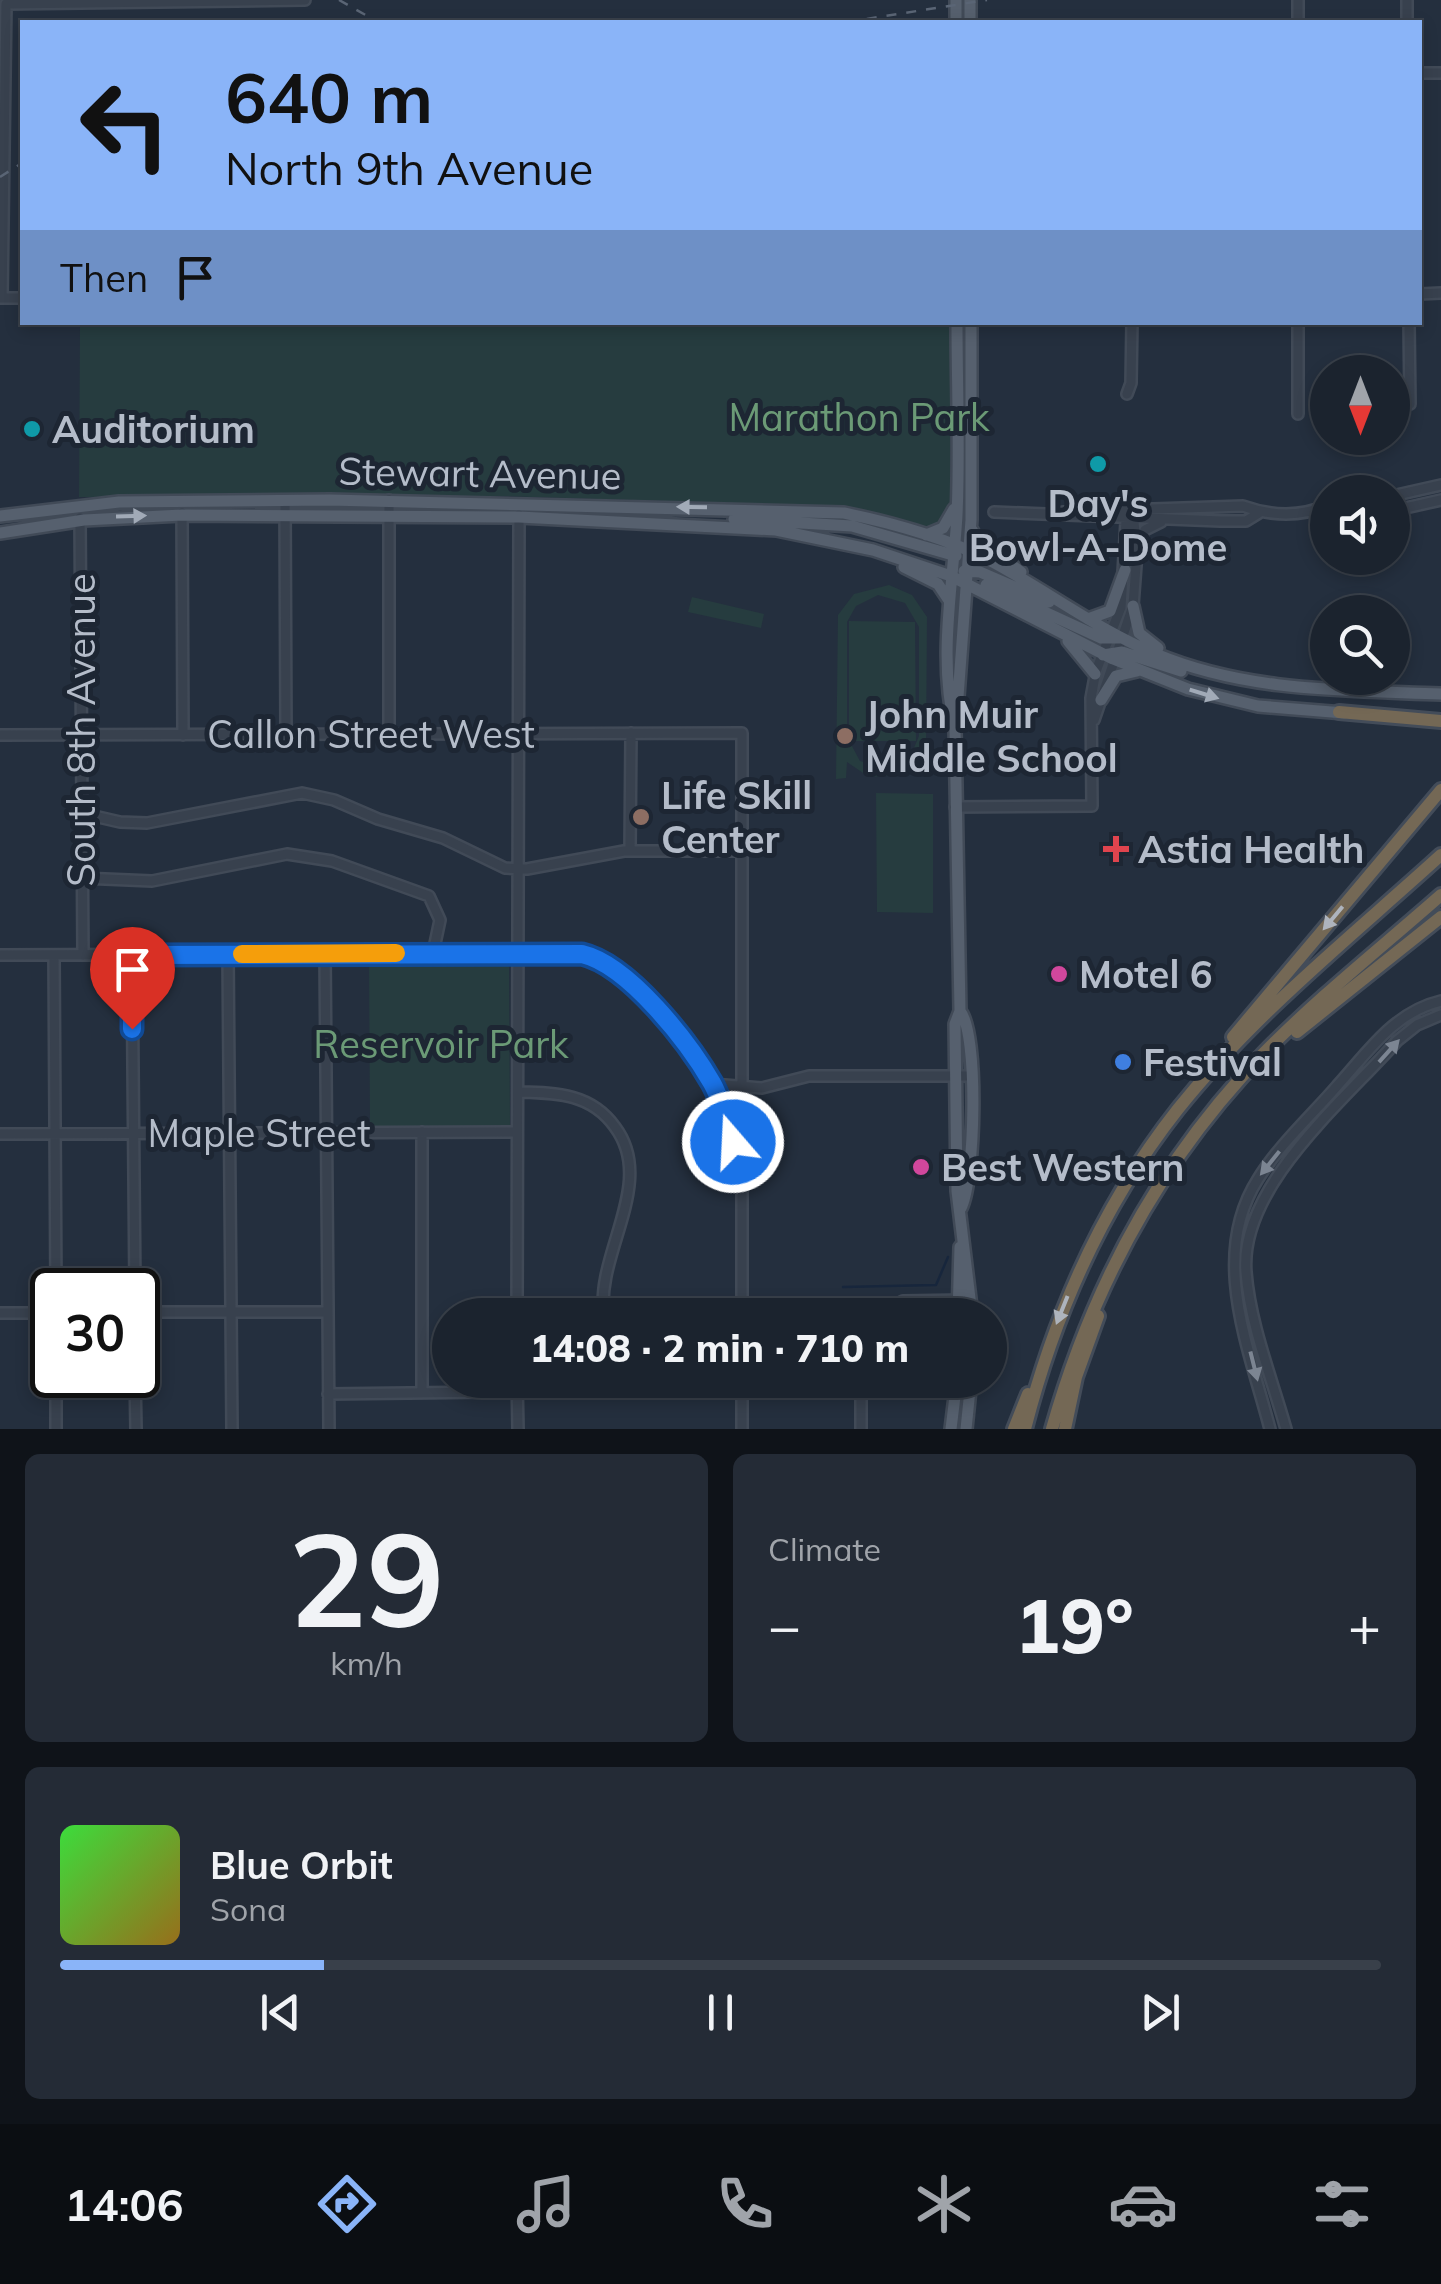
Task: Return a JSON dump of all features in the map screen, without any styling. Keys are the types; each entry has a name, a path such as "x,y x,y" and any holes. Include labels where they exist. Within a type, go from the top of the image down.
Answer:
{"highway":[{"path":"1339,712 1441,718"},
{"path":"1014,1429 1096,1236 1135,1169 1199,1078 1441,790"},
{"path":"1182,1105 1258,1023 1441,855"},
{"path":"1052,1429 1090,1314 1138,1222 1216,1109 1284,1033 1441,895"},
{"path":"1216,1109 1280,1046 1441,917"},
{"path":"1065,1429 1076,1377 1138,1222"},
{"path":"1025,1429 1037,1379"}],"main road":[{"path":"957,325 958,501 949,602 948,702 954,728 960,1011 956,1022 964,1076 961,1208 965,1298"},
{"path":"954,728 960,704 971,520 971,325"},
{"name":"Stewart Avenue","path":"0,516 80,506 285,500 815,510 881,521 926,535 953,551"},
{"path":"926,535 945,526 958,501"},
{"name":"Stewart Avenue","path":"0,533 80,520 182,515 519,516 706,523 840,541 951,576 967,577"},
{"path":"706,523 752,518 852,526 969,552 1088,619 1139,671 1220,699 1339,712"},
{"path":"971,520 979,542 1047,595"},
{"path":"840,541 922,575 942,587 949,602"},
{"path":"1088,619 1112,609 1125,570"},
{"path":"967,577 998,599 1050,625 1182,671 1281,687 1441,694"},
{"path":"967,577 1069,608"},
{"path":"967,577 1113,646 1215,675"},
{"path":"964,625 974,603 998,599"},
{"path":"1133,606 1144,639 1196,669"},
{"path":"1050,625 1091,664 1095,674"},
{"path":"1101,700 1116,676 1139,671"},
{"path":"951,1429 955,1398"},
{"path":"966,1429 969,1398"}],"street":[{"path":"1,298 6,4 305,1"},
{"path":"1127,394 1132,325"},
{"path":"1298,325 1298,414"},
{"path":"1408,325 1409,355"},
{"path":"1410,492 1441,485"},
{"path":"285,500 286,734"},
{"path":"389,734 390,500"},
{"path":"1410,508 1441,500"},
{"path":"182,501 182,735"},
{"path":"517,1298 518,502"},
{"name":"South 8th Avenue","path":"80,506 82,955"},
{"path":"994,512 1131,514 1244,506 1260,513 1310,512"},
{"path":"1131,514 1168,520 1245,521 1260,513"},
{"path":"955,807 1092,806 1095,674 1133,606 1136,552 1131,514"},
{"path":"1092,722 1113,646 1131,514"},
{"path":"1136,552 1145,530 1168,520"},
{"path":"630,733 630,851"},
{"name":"Callon Street West","path":"0,735 742,733 742,851"},
{"path":"81,813 147,823 286,794 320,796 378,820 443,838 493,865 518,870 630,851 742,851 742,1298"},
{"path":"82,878 152,881 272,856 316,857 431,897 440,920 433,953"},
{"path":"325,953 328,1429"},
{"path":"228,954 232,1429"},
{"path":"0,955 582,954 608,964 634,986 712,1084 741,1164"},
{"path":"54,955 56,1268"},
{"path":"132,955 135,1268"},
{"path":"1270,1429 1234,1280 1234,1244 1244,1205 1266,1167 1389,1029 1418,1008 1441,1000"},
{"path":"1286,1429 1246,1275 1253,1216 1272,1180 1397,1041 1417,1024 1441,1015"},
{"path":"712,1084 741,1089 765,1088 809,1076 964,1076"},
{"path":"518,1092 562,1094 588,1102 613,1123 626,1145 630,1179 605,1298"},
{"path":"422,1132 422,1393"},
{"name":"Maple Street","path":"0,1134 518,1132"},
{"path":"0,1313 30,1312"},
{"path":"160,1312 328,1312"},
{"path":"328,1394 432,1392"},
{"path":"56,1398 56,1429"},
{"path":"136,1398 136,1429"},
{"path":"517,1398 518,1429"},
{"path":"742,1398 742,1429"},
{"path":"861,1398 861,1429"}],"green space":[{"name":"Marathon Park","path":"80,325 952,325 950,508 942,524 927,527 876,514 802,505 498,496 79,497"},
{"path":"889,585 912,595 927,617 926,749 901,775 869,777 847,762 846,778 836,779 838,615 854,594","holes":["878,595 905,603 919,627 919,736 911,755 886,769 860,761 847,737 847,622 856,606"]},
{"path":"692,597 764,614 761,628 688,612"},
{"path":"849,621 915,622 916,741 849,741"},
{"path":"876,793 933,794 933,913 877,912"},
{"name":"Reservoir Park","path":"369,960 509,962 510,1126 370,1127"}],"waterway":[{"path":"843,1287 936,1285 948,1257"}],"railway":[{"path":"339,0 374,20"},
{"path":"860,20 987,0"},
{"path":"0,177 20,164"}],"slow traffic":[{"path":"242,954 396,953"}],"place":[{"name":"Auditorium","path":"32,429"},
{"name":"Day's Bowl-A-Dome","path":"1098,464"},
{"name":"John Muir Middle School","path":"845,736"},
{"name":"Life Skill Center","path":"641,817"},
{"name":"Astia Health","path":"1116,849"},
{"name":"Motel 6","path":"1059,974"},
{"name":"Festival","path":"1123,1062"},
{"name":"Best Western","path":"921,1167"}],"route":[{"path":"132,1029 132,955 582,954 621,974 690,1052 714,1088 733,1142"}]}
